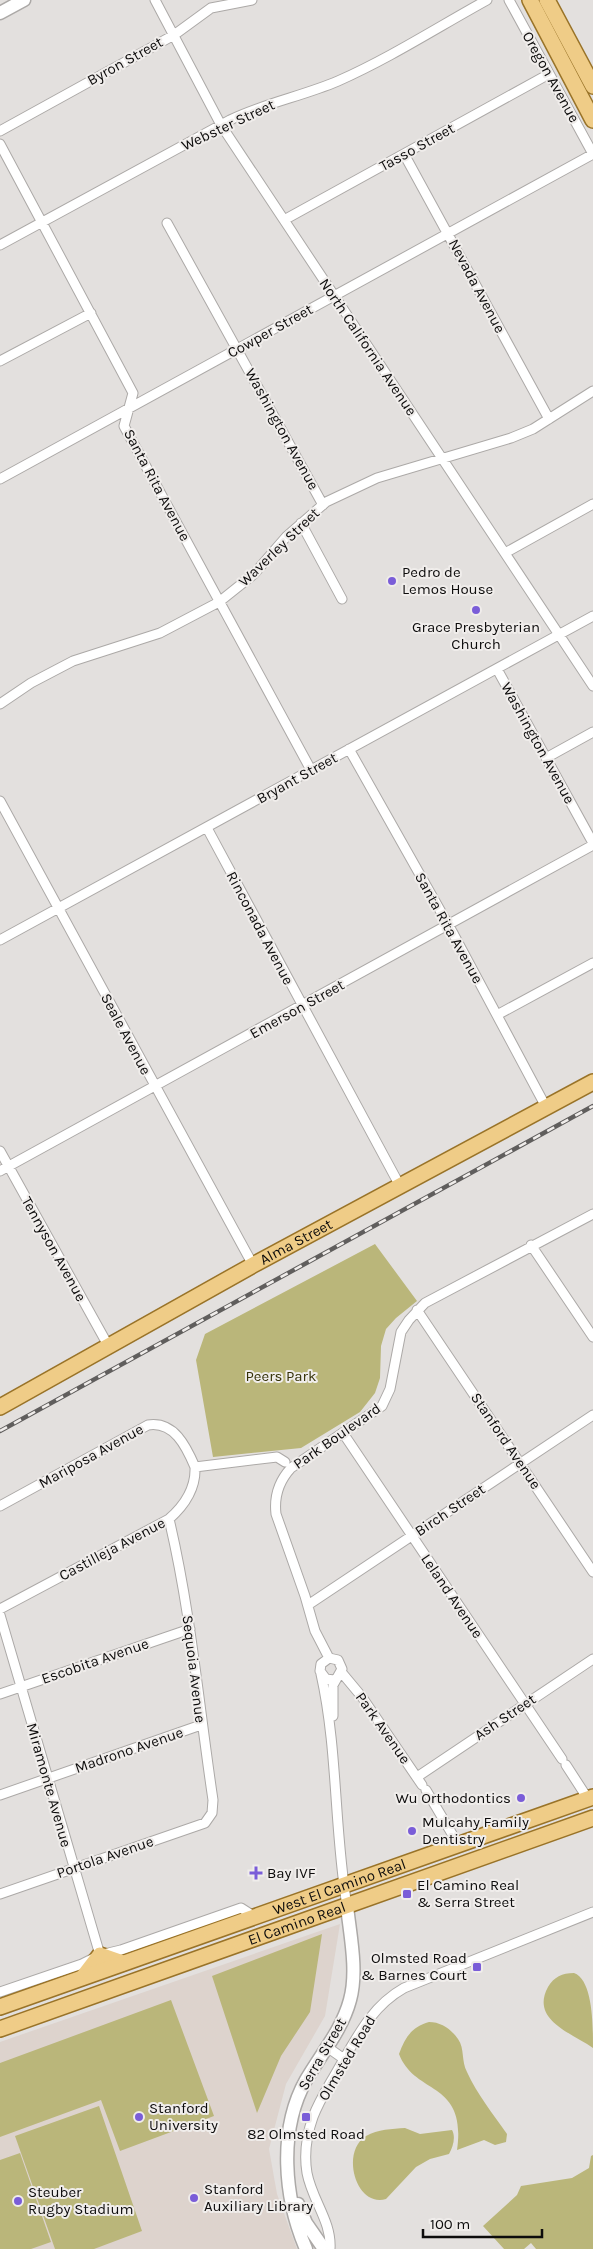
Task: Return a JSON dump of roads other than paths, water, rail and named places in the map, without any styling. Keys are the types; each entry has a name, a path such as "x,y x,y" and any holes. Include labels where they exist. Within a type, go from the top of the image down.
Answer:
{"main road":[{"path":"530,0 593,120"},
{"path":"550,2 593,86"},
{"name":"Alma Street","path":"0,1407 253,1265 593,1082"},
{"name":"West El Camino Real","path":"255,1917 591,1798"},
{"name":"El Camino Real","path":"0,2030 593,1818"},
{"name":"El Camino Real","path":"0,2007 255,1917"},
{"path":"82,1978 100,1955 124,1963"}],"street":[{"path":"0,13 24,0"},
{"name":"North California Avenue","path":"155,0 221,125 593,686"},
{"name":"Byron Street","path":"0,131 174,35 211,8 252,0"},
{"name":"Webster Street","path":"0,245 221,125 256,108 312,90 361,71 487,0"},
{"name":"Oregon Avenue","path":"509,0 593,154"},
{"name":"Tasso Street","path":"284,220 549,74"},
{"name":"Santa Rita Avenue","path":"0,144 133,393 124,426 311,770"},
{"name":"Nevada Avenue","path":"404,154 449,233 549,419"},
{"name":"Cowper Street","path":"0,479 593,154"},
{"name":"Washington Avenue","path":"167,223 323,505"},
{"path":"0,361 91,313"},
{"name":"Waverley Street","path":"0,704 31,682 73,661 160,633 219,602 254,574 301,523 323,505 377,478 511,438 549,419 593,392"},
{"path":"505,553 593,504"},
{"path":"301,523 342,599"},
{"name":"Bryant Street","path":"0,940 593,616"},
{"name":"Washington Avenue","path":"497,669 593,844"},
{"path":"546,758 593,732"},
{"name":"Santa Rita Avenue","path":"349,749 449,925 546,1107"},
{"name":"Seale Avenue","path":"0,801 253,1265"},
{"name":"Rinconada Avenue","path":"206,828 400,1186"},
{"name":"Emerson Street","path":"4,1169 593,844"},
{"path":"497,1015 593,962"},
{"name":"Tennyson Avenue","path":"0,1151 4,1169 109,1347"},
{"name":"Park Boulevard","path":"342,1673 341,1662 336,1658 329,1658 315,1630 277,1519 276,1496 283,1478 291,1468 379,1409 387,1398 399,1338 408,1320 428,1300 531,1245 538,1245 592,1211"},
{"path":"531,1245 593,1337"},
{"name":"Stanford Avenue","path":"417,1310 593,1572"},
{"name":"Birch Street","path":"308,1605 593,1415"},
{"name":"Mariposa Avenue","path":"0,1506 148,1425 156,1423 171,1429 177,1434 195,1467"},
{"name":"Leland Avenue","path":"343,1433 524,1704 591,1798"},
{"path":"195,1467 276,1457 285,1462"},
{"name":"Castilleja Avenue","path":"0,1609 169,1519 185,1503 192,1490 196,1477 195,1467"},
{"name":"Sequoia Avenue","path":"169,1519 179,1563 190,1629 201,1724 213,1800 209,1818"},
{"name":"Miramonte Avenue","path":"0,1615 100,1955"},
{"name":"Escobita Avenue","path":"0,1694 190,1629"},
{"path":"329,1658 321,1664 321,1674 332,1733 347,1906"},
{"name":"Ash Street","path":"417,1776 593,1659"},
{"path":"332,1733 334,1680 342,1673"},
{"name":"Park Avenue","path":"342,1673 362,1697 417,1776 458,1844"},
{"path":"321,1674 326,1679 334,1680"},
{"name":"Madrono Avenue","path":"0,1795 201,1724"},
{"name":"Portola Avenue","path":"0,1894 205,1823 209,1818"},
{"name":"Serra Street","path":"306,2249 298,2231 289,2172 288,2137 291,2118 305,2082 341,2024 352,1989 347,1906"},
{"path":"0,1992 82,1964 100,1955 121,1950 241,1908 255,1917"},
{"name":"Olmsted Road","path":"330,2249 330,2233 311,2189 307,2172 308,2135 320,2101 373,2013 393,1994 593,1912"},
{"path":"327,2047 344,2059"},
{"name":"Serra Street","path":"289,2172 298,2205 313,2234 324,2249"}],"railway":[{"path":"0,1431 593,1106"}],"place":[{"name":"Pedro de Lemos House","path":"392,581"},
{"name":"Grace Presbyterian Church","path":"476,610"},
{"name":"Wu Orthodontics","path":"521,1798"},
{"name":"Mulcahy Family Dentistry","path":"412,1831"},
{"name":"Bay IVF","path":"256,1873"},
{"name":"El Camino Real & Serra Street","path":"407,1894"},
{"name":"Olmsted Road & Barnes Court","path":"477,1967"},
{"name":"Stanford University","path":"139,2117"},
{"name":"82 Olmsted Road","path":"306,2117"},
{"name":"Stanford Auxiliary Library","path":"194,2198"},
{"name":"Steuber Rugby Stadium","path":"18,2201"}],"park label":[{"name":"Peers Park","path":"281,1376"}]}
